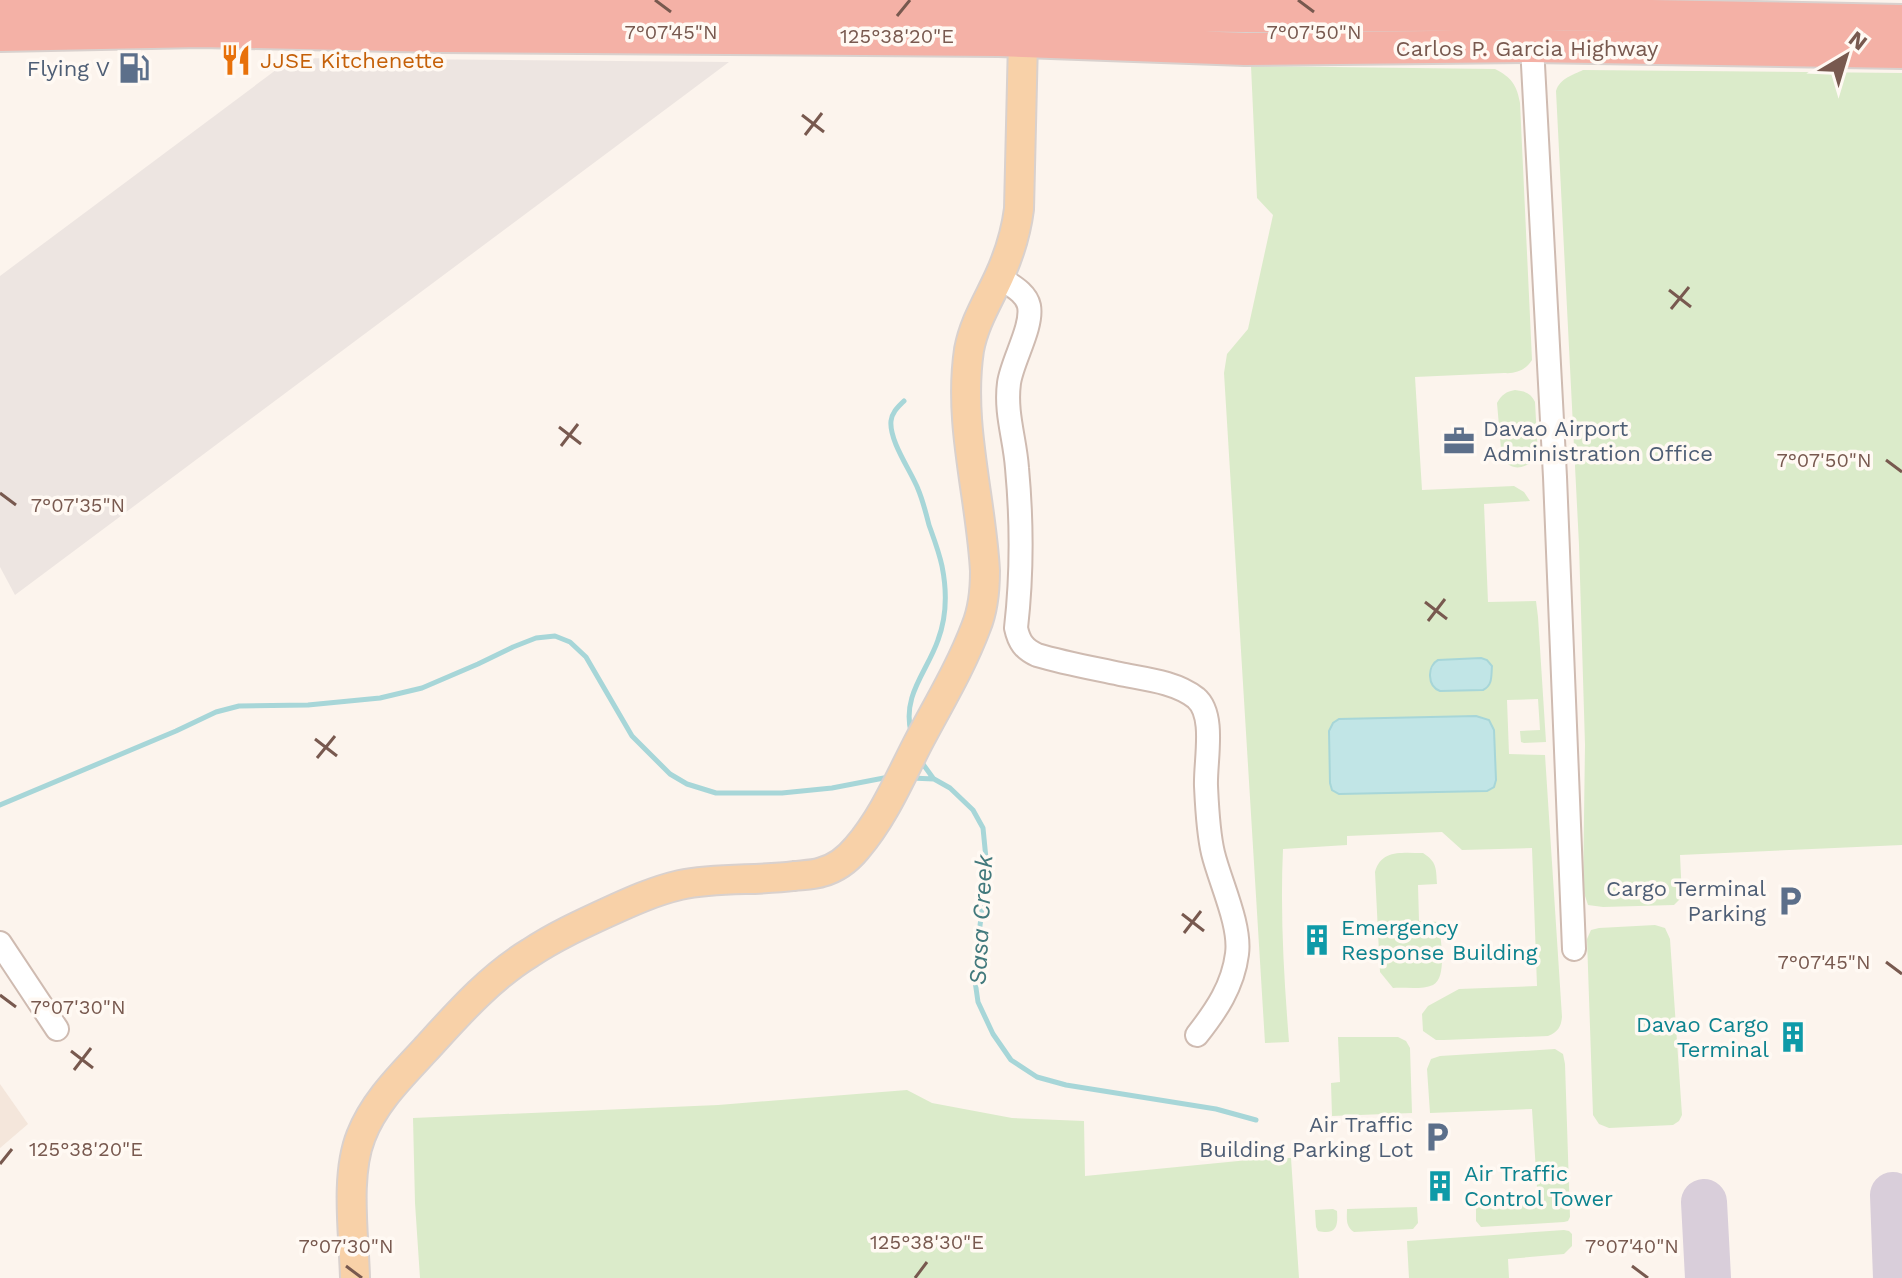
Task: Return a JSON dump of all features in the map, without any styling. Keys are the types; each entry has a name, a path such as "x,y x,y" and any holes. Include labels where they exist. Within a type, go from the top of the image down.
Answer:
{"highway":[{"name":"Carlos P. Garcia Highway","path":"0,6 201,13 441,36 1245,16 1391,8 1496,16 1551,14 1902,21"},
{"name":"Carlos P. Garcia Highway","path":"0,35 201,13"},
{"path":"1496,16 1532,46 1551,14"},
{"path":"1245,16 1245,49"},
{"name":"Carlos P. Garcia Highway","path":"909,25 1023,41 1245,49 1532,46 1902,52"}],"main road":[{"path":"355,1278 352,1181 361,1135 394,1083 494,979 560,936 660,890 683,884 821,873 847,859 859,846 887,801 960,663 977,625 984,589 981,530 967,428 967,386 970,349 977,321 999,277 1017,230 1023,41"}],"street":[{"path":"1532,46 1555,477 1574,949"},
{"path":"999,277 1019,290 1028,302 1030,313 1009,380 1007,405 1017,464 1021,514 1022,548 1016,628 1019,640 1027,650 1037,655 1181,689 1205,708 1209,721 1206,786 1212,849 1234,924 1237,951 1224,996 1197,1035"},
{"path":"0,943 57,1029"}],"shaded area":[{"path":"292,58 729,62 15,595 0,567 0,276"},
{"path":"0,1084 28,1124 0,1148"}],"green space":[{"path":"1251,66 1495,69 1512,82 1517,91 1532,360 1524,369 1513,373 1415,377 1422,490 1514,486 1524,492 1530,501 1484,504 1488,602 1536,601 1538,617 1546,742 1521,742 1520,731 1540,730 1538,699 1507,700 1509,754 1545,755 1562,1017 1558,1029 1548,1036 1436,1040 1423,1031 1422,1014 1428,1006 1459,989 1537,986 1532,848 1462,850 1442,832 1347,836 1347,845 1283,849 1283,946 1289,1042 1265,1043 1224,373 1227,354 1248,329 1273,215 1257,198"},
{"path":"1583,70 1902,73 1902,845 1680,855 1682,897 1674,905 1588,905 1583,890 1585,745 1579,545 1556,91 1564,80"},
{"path":"1515,390 1527,393 1535,402 1538,456 1535,462 1518,467 1502,460 1497,403 1504,394"},
{"path":"1423,853 1435,866 1437,884 1418,885 1419,921 1439,922 1440,974 1438,981 1429,987 1393,988 1380,972 1375,872 1382,859 1388,856"},
{"path":"1655,925 1665,928 1670,939 1682,1115 1673,1125 1609,1128 1599,1124 1593,1115 1587,939 1591,930 1599,928"},
{"path":"1338,1037 1398,1037 1406,1041 1410,1048 1412,1113 1332,1116 1331,1083 1340,1082"},
{"path":"1555,1049 1563,1054 1565,1064 1570,1217 1564,1222 1481,1227 1476,1221 1476,1205 1538,1203 1532,1109 1430,1113 1427,1069 1431,1059"},
{"path":"907,1090 932,1103 1012,1118 1084,1121 1085,1176 1291,1158 1299,1278 420,1278 413,1118 718,1105"},
{"path":"1417,1207 1418,1223 1413,1229 1354,1232 1347,1222 1347,1209"},
{"path":"1315,1210 1337,1211 1335,1228 1329,1232 1318,1231"},
{"path":"1564,1230 1572,1234 1572,1246 1564,1254 1508,1259 1509,1278 1409,1278 1407,1241"}],"water":[{"path":"1481,658 1492,666 1490,683 1483,690 1440,691 1433,685 1430,671 1438,660"},
{"path":"1476,716 1489,720 1494,730 1496,780 1494,787 1487,791 1339,794 1332,790 1329,731 1339,719"}],"waterway":[{"path":"904,401 893,415 891,429 923,502 941,561 945,594 941,631 910,707 911,732"},
{"path":"0,805 216,712 239,706 308,705 380,698 422,688 536,638 555,636 570,642 586,657 632,736 670,774 687,784 716,793 782,793 832,788 889,777"},
{"path":"920,760 933,778"},
{"name":"Sasa Creek","path":"911,778 934,779 950,788 973,810 983,828 987,869 974,974 978,1002 993,1034 1011,1060 1037,1077 1066,1085 1216,1109 1256,1120"}],"taxiway":[{"path":"1893,1195 1896,1278"},
{"path":"1704,1202 1708,1278"}],"place":[{"name":"JJSE Kitchenette","path":"236,60"},
{"name":"Flying V","path":"134,68"},
{"name":"Davao Airport Administration Office","path":"1459,441"},
{"name":"Cargo Terminal Parking","path":"1790,901"},
{"name":"Emergency Response Building","path":"1317,940"},
{"name":"Davao Cargo Terminal","path":"1793,1037"},
{"name":"Air Traffic Building Parking Lot","path":"1437,1137"},
{"name":"Air Traffic Control Tower","path":"1440,1186"}]}
